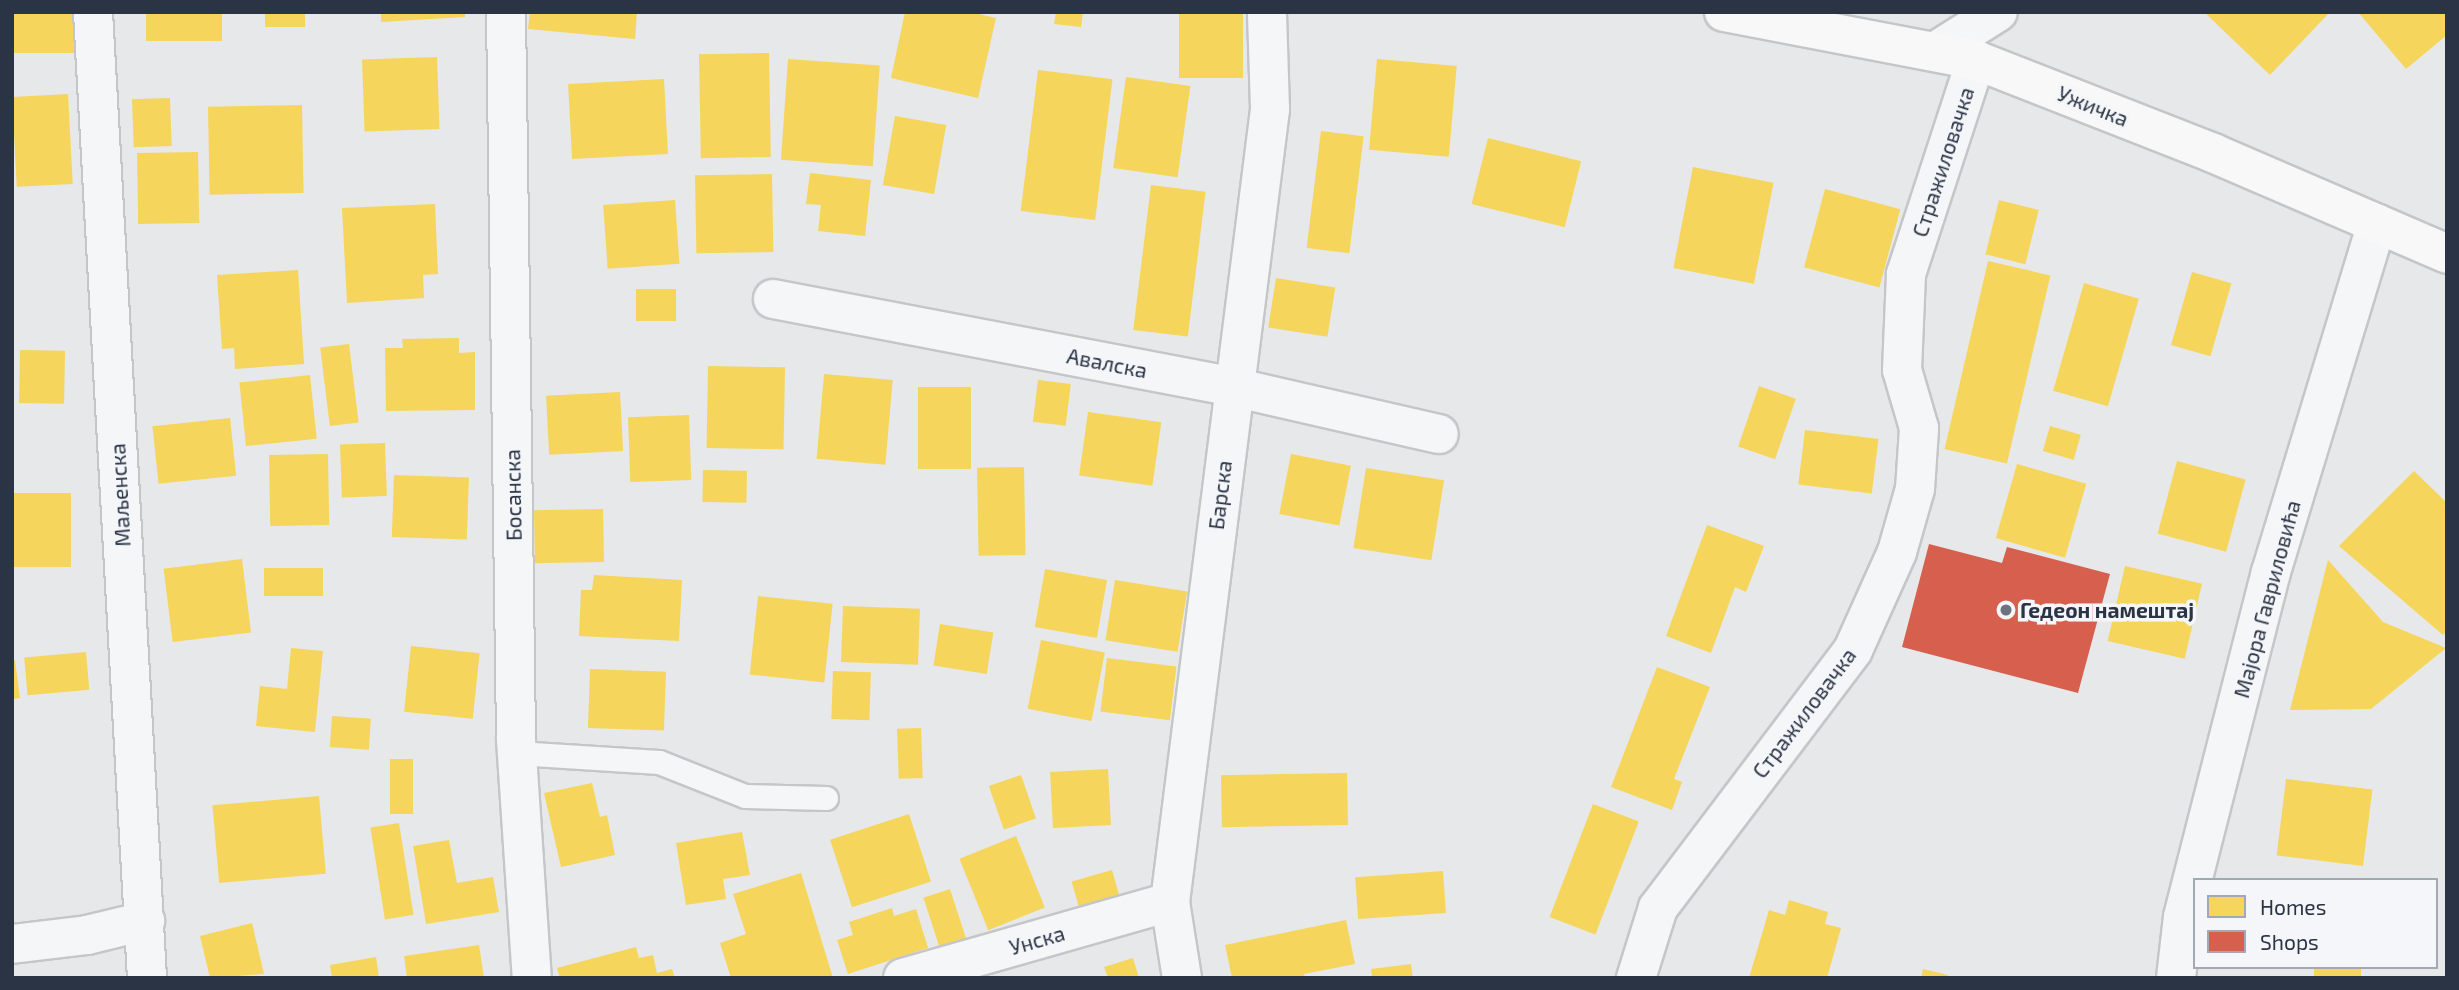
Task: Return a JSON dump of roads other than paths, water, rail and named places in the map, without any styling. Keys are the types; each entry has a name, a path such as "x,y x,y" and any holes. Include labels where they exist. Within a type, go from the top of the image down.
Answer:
{"main road":[{"name":"Ужичка","path":"1724,12 1976,60 2213,153 2447,254"}],"street":[{"name":"Маљенска","path":"93,12 147,978"},
{"name":"Босанска","path":"506,12 517,753 533,978"},
{"name":"Барска","path":"1182,978 1170,902 1270,109 1267,12"},
{"path":"1937,51 1998,12"},
{"name":"Стражиловачка","path":"1636,978 1658,908 1853,650 1897,552 1915,489 1919,428 1902,370 1906,274 1976,60"},
{"name":"Мајора Гавриловића","path":"2176,978 2183,917 2271,572 2377,224"},
{"name":"Авалска","path":"773,299 1233,387 1439,435"},
{"name":"Унска","path":"903,978 1170,902"},
{"path":"12,944 88,935 145,921"}],"lane":[{"path":"517,753 659,762 745,796 826,798"}],"place":[{"name":"Гедеон намештај","path":"2006,610"}]}
